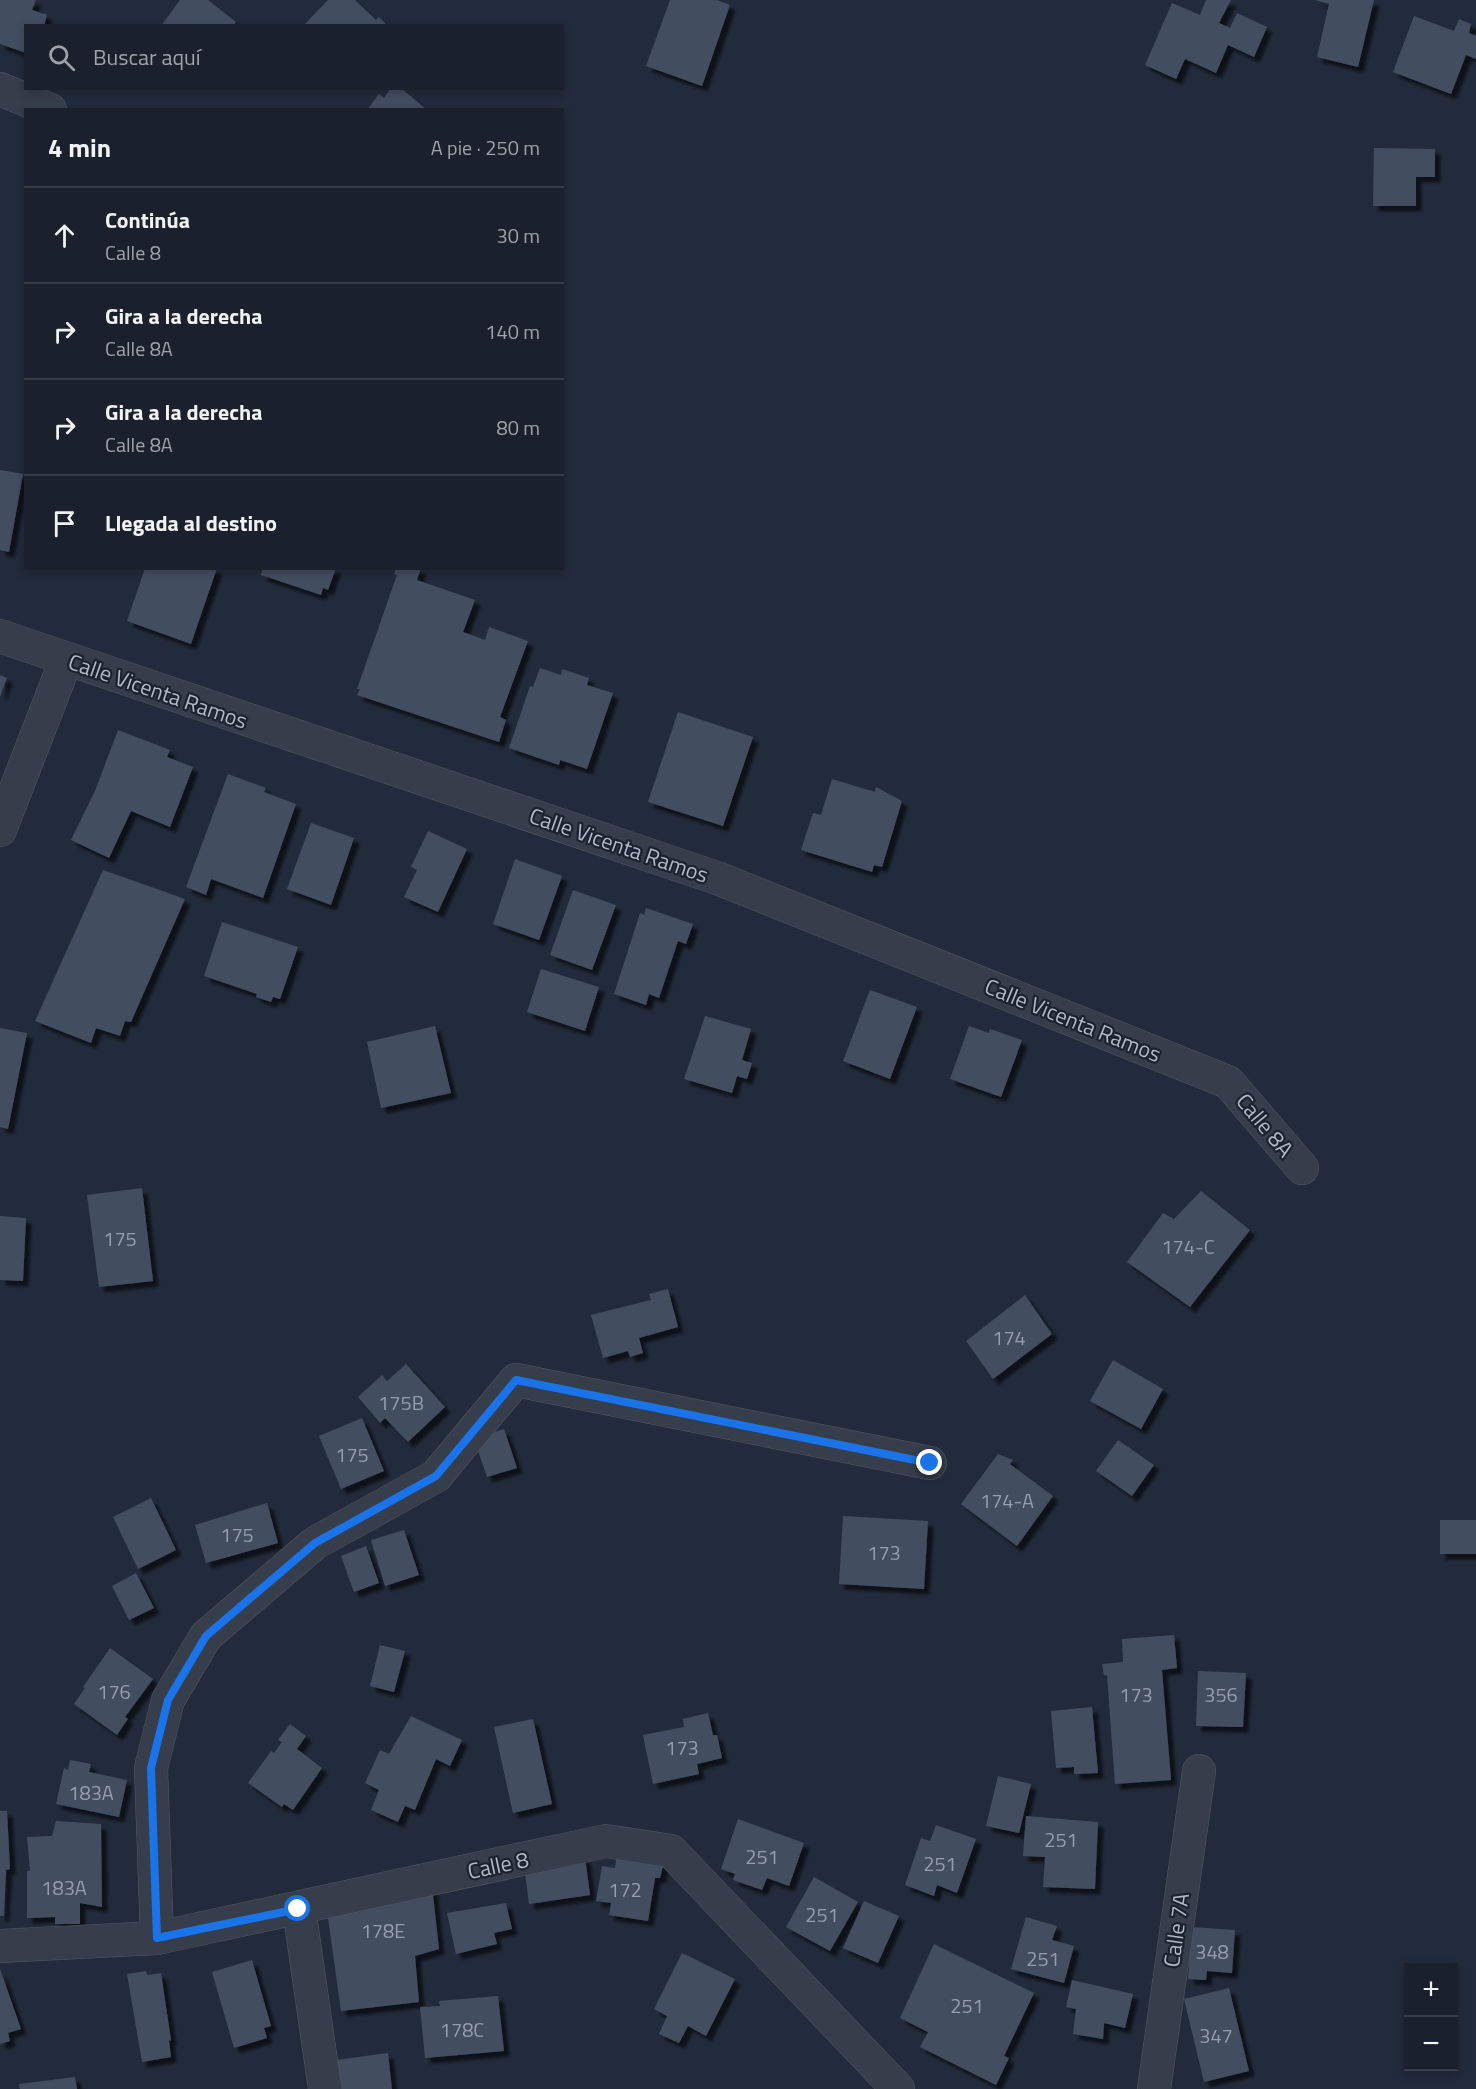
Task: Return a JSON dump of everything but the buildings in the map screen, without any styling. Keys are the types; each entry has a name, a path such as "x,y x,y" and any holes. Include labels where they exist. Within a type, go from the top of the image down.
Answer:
{"street":[{"path":"0,89 45,108"},
{"name":"Calle Vicenta Ramos","path":"0,636 717,878 1228,1082"},
{"path":"0,830 66,660"},
{"name":"Calle 8A","path":"1228,1082 1302,1168"},
{"path":"157,1938 151,1768 168,1700 206,1636 315,1543 436,1476 516,1380 930,1463"},
{"name":"Calle 7A","path":"1154,2089 1199,1771"},
{"name":"Calle 8","path":"0,1946 157,1938 606,1841 671,1851 898,2089"},
{"path":"298,1909 325,2089"}],"route":[{"path":"298,1909 157,1938 151,1768 168,1700 206,1636 315,1543 436,1476 516,1380 930,1463"}]}
